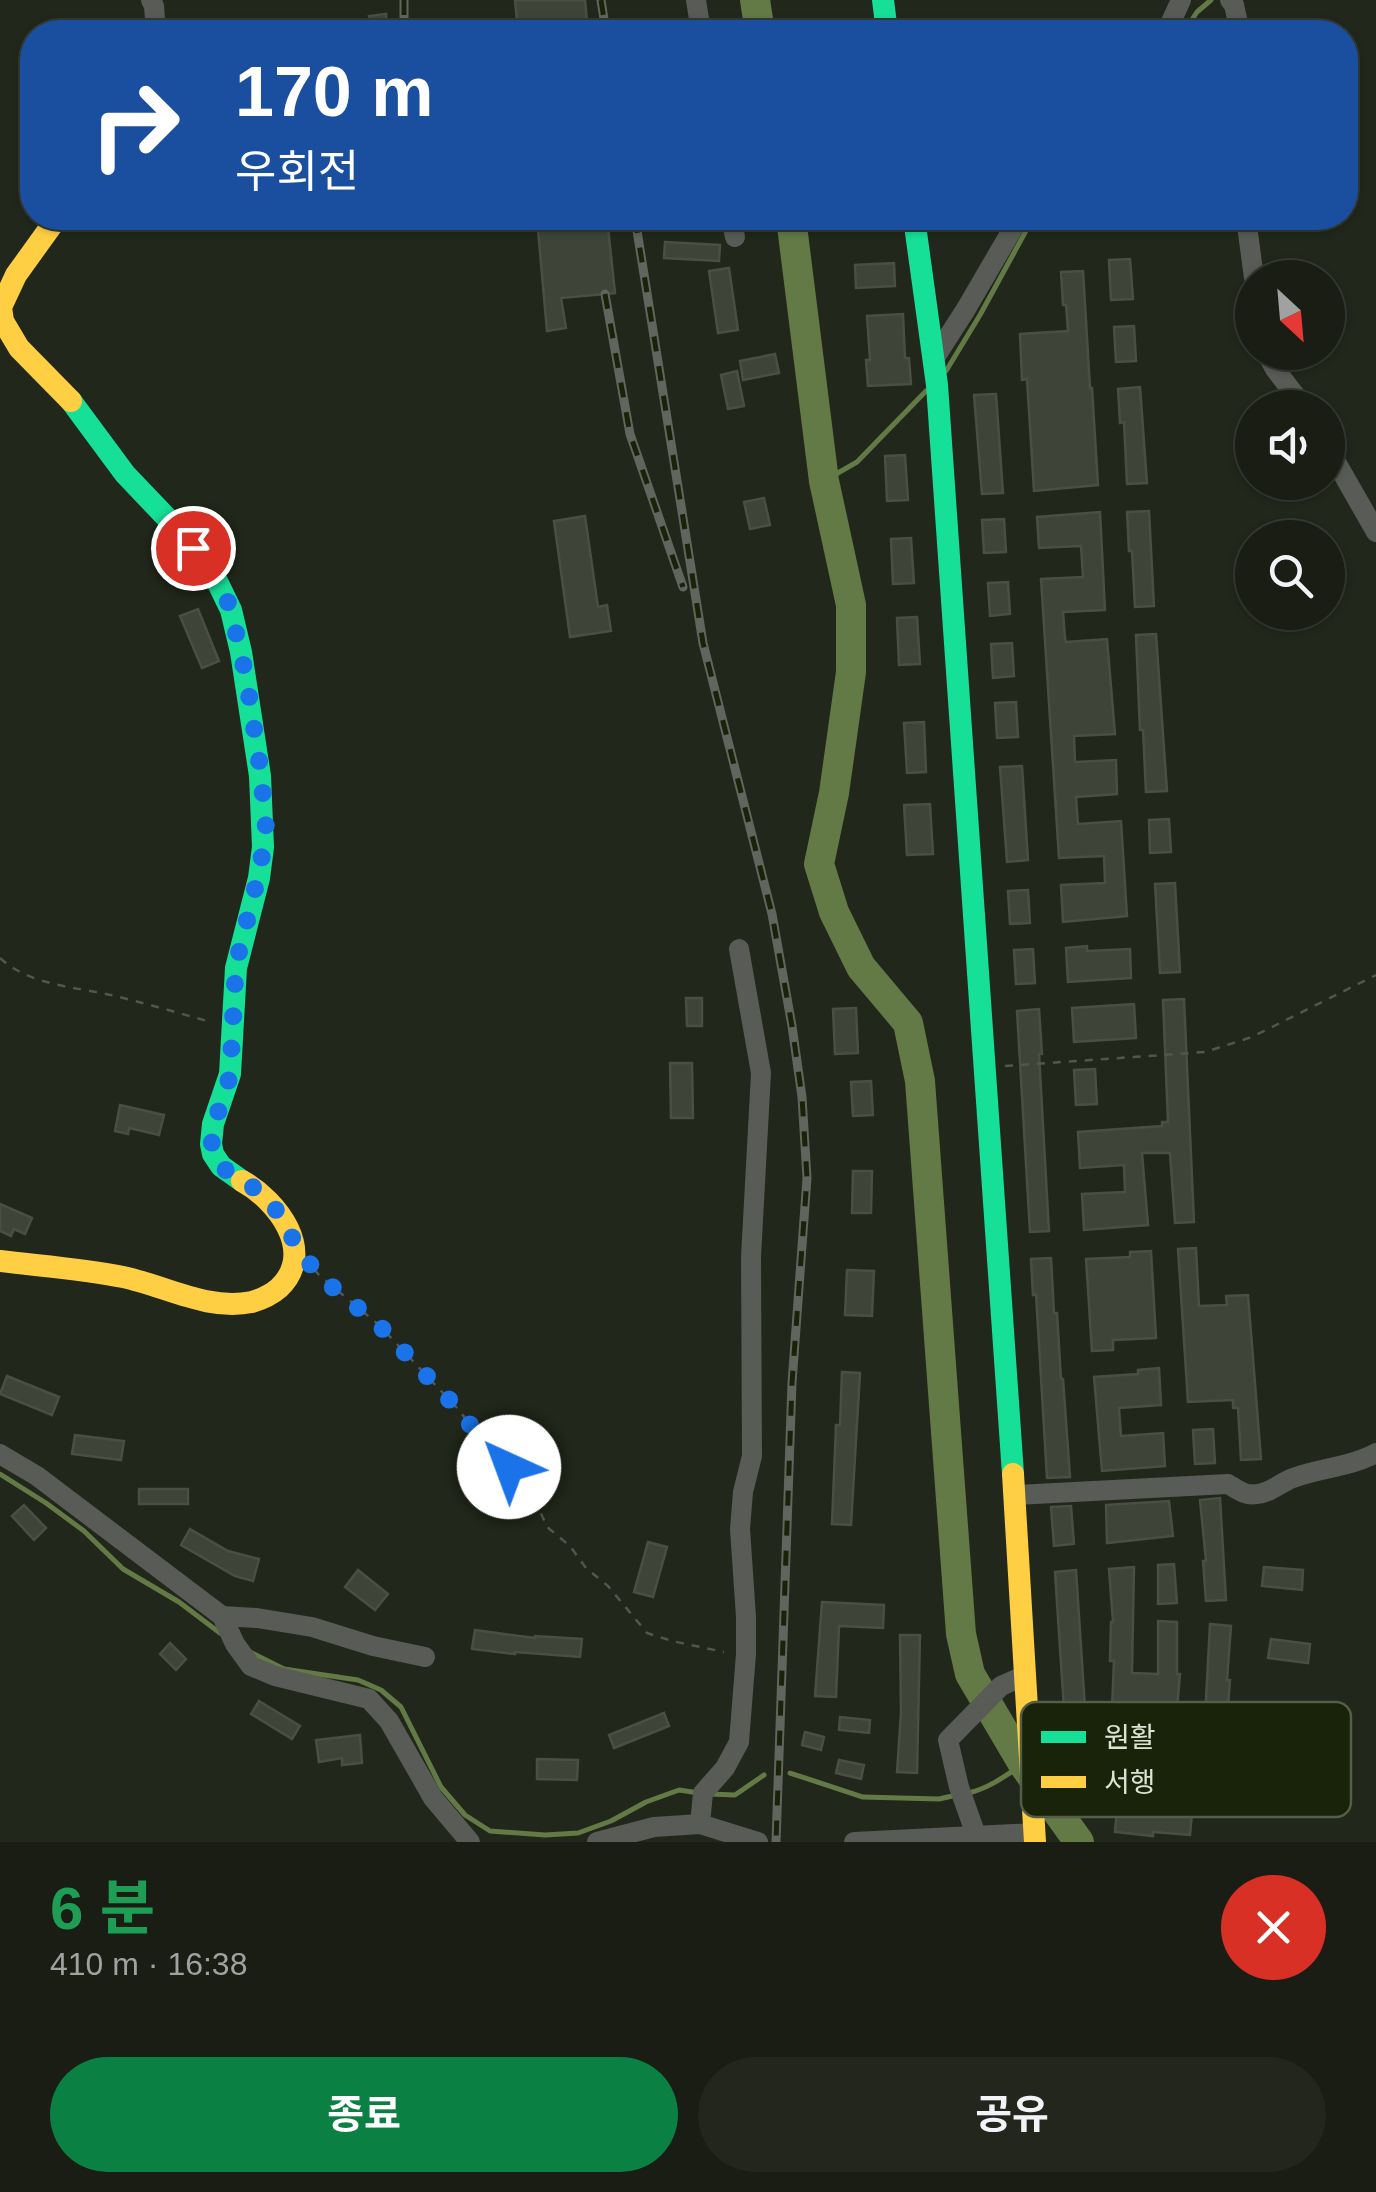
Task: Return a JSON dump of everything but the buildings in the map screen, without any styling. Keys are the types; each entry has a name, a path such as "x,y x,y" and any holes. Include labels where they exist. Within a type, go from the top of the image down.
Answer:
{"street":[{"path":"0,1261 128,1278 217,1304 247,1304 273,1293 292,1274 296,1245 281,1216 262,1193 221,1167 213,1155 211,1134 230,1076 236,964 266,828 246,676 230,607 218,580 193,548 122,472 76,406 25,359 6,334 0,308 7,291 49,230"},
{"path":"916,230 934,358 1028,1702"},
{"path":"934,358 1012,230"},
{"path":"1248,230 1252,260"},
{"path":"1276,370 1291,390"},
{"path":"1345,478 1376,532"},
{"path":"700,1824 703,1794 725,1768 739,1742 746,1654 740,1529 743,1492 752,1456 751,1257 761,1073 739,950"},
{"path":"1014,1495 1228,1484 1254,1495 1268,1492 1288,1479 1358,1462 1376,1453"},
{"path":"0,1454 37,1476 222,1616 251,1666 369,1699 389,1721 433,1798 470,1842"},
{"path":"222,1616 312,1628 425,1656"},
{"path":"976,1835 948,1740 1001,1686 1026,1676"},
{"path":"597,1842 654,1827 700,1824 758,1842"},
{"path":"854,1842 1035,1829"}],"path":[{"path":"0,958 38,980 232,1028"},
{"path":"984,1068 1205,1052 1252,1037 1376,975"},
{"path":"296,1245 319,1276 379,1325 457,1408 490,1450 528,1484 547,1527 608,1586 646,1633 712,1650 746,1654"}],"waterway":[{"path":"755,0 758,20"},
{"path":"1192,20 1211,0"},
{"path":"793,230 824,481 851,605 851,672 834,793 819,864 834,912 861,967 908,1023 920,1081 961,1634 970,1674 1021,1761"},
{"path":"946,371 1026,230"},
{"path":"824,481 857,462 926,391"},
{"path":"0,1474 84,1531 123,1569 179,1602 220,1633"},
{"path":"250,1652 284,1669 358,1680 381,1690 401,1707 441,1787 465,1815 490,1831 578,1833 679,1790 699,1793"},
{"path":"968,1793 989,1786 1020,1766"},
{"path":"790,1773 863,1797 939,1799 957,1795"},
{"path":"710,1794 735,1795 764,1775"},
{"path":"1061,1817 1079,1842"}],"railway":[{"path":"404,0 404,20"},
{"path":"601,0 604,20"},
{"path":"637,230 703,643 772,914 802,1097 807,1178 792,1383 776,1842"},
{"path":"605,294 630,434 683,587"}],"traffic: fast":[{"path":"883,0 886,20"},
{"path":"916,230 937,385 1013,1474"},
{"path":"71,401 125,474 186,538 213,573 231,610 241,652 260,776 263,847 236,968 230,1074 213,1124 211,1144 221,1166 242,1181"}],"traffic: slow":[{"path":"48,230 16,275 1,307 3,321 19,348 71,401"},
{"path":"0,1261 123,1277 219,1303 256,1301 279,1288 290,1274 293,1243 279,1214 242,1181"},
{"path":"1013,1474 1027,1702"},
{"path":"1034,1817 1035,1842"}],"route":[{"path":"193,548 218,580 230,607 246,676 266,828 236,964 230,1076 211,1134 213,1155 221,1167 262,1193 319,1276 379,1325 509,1467"}]}
